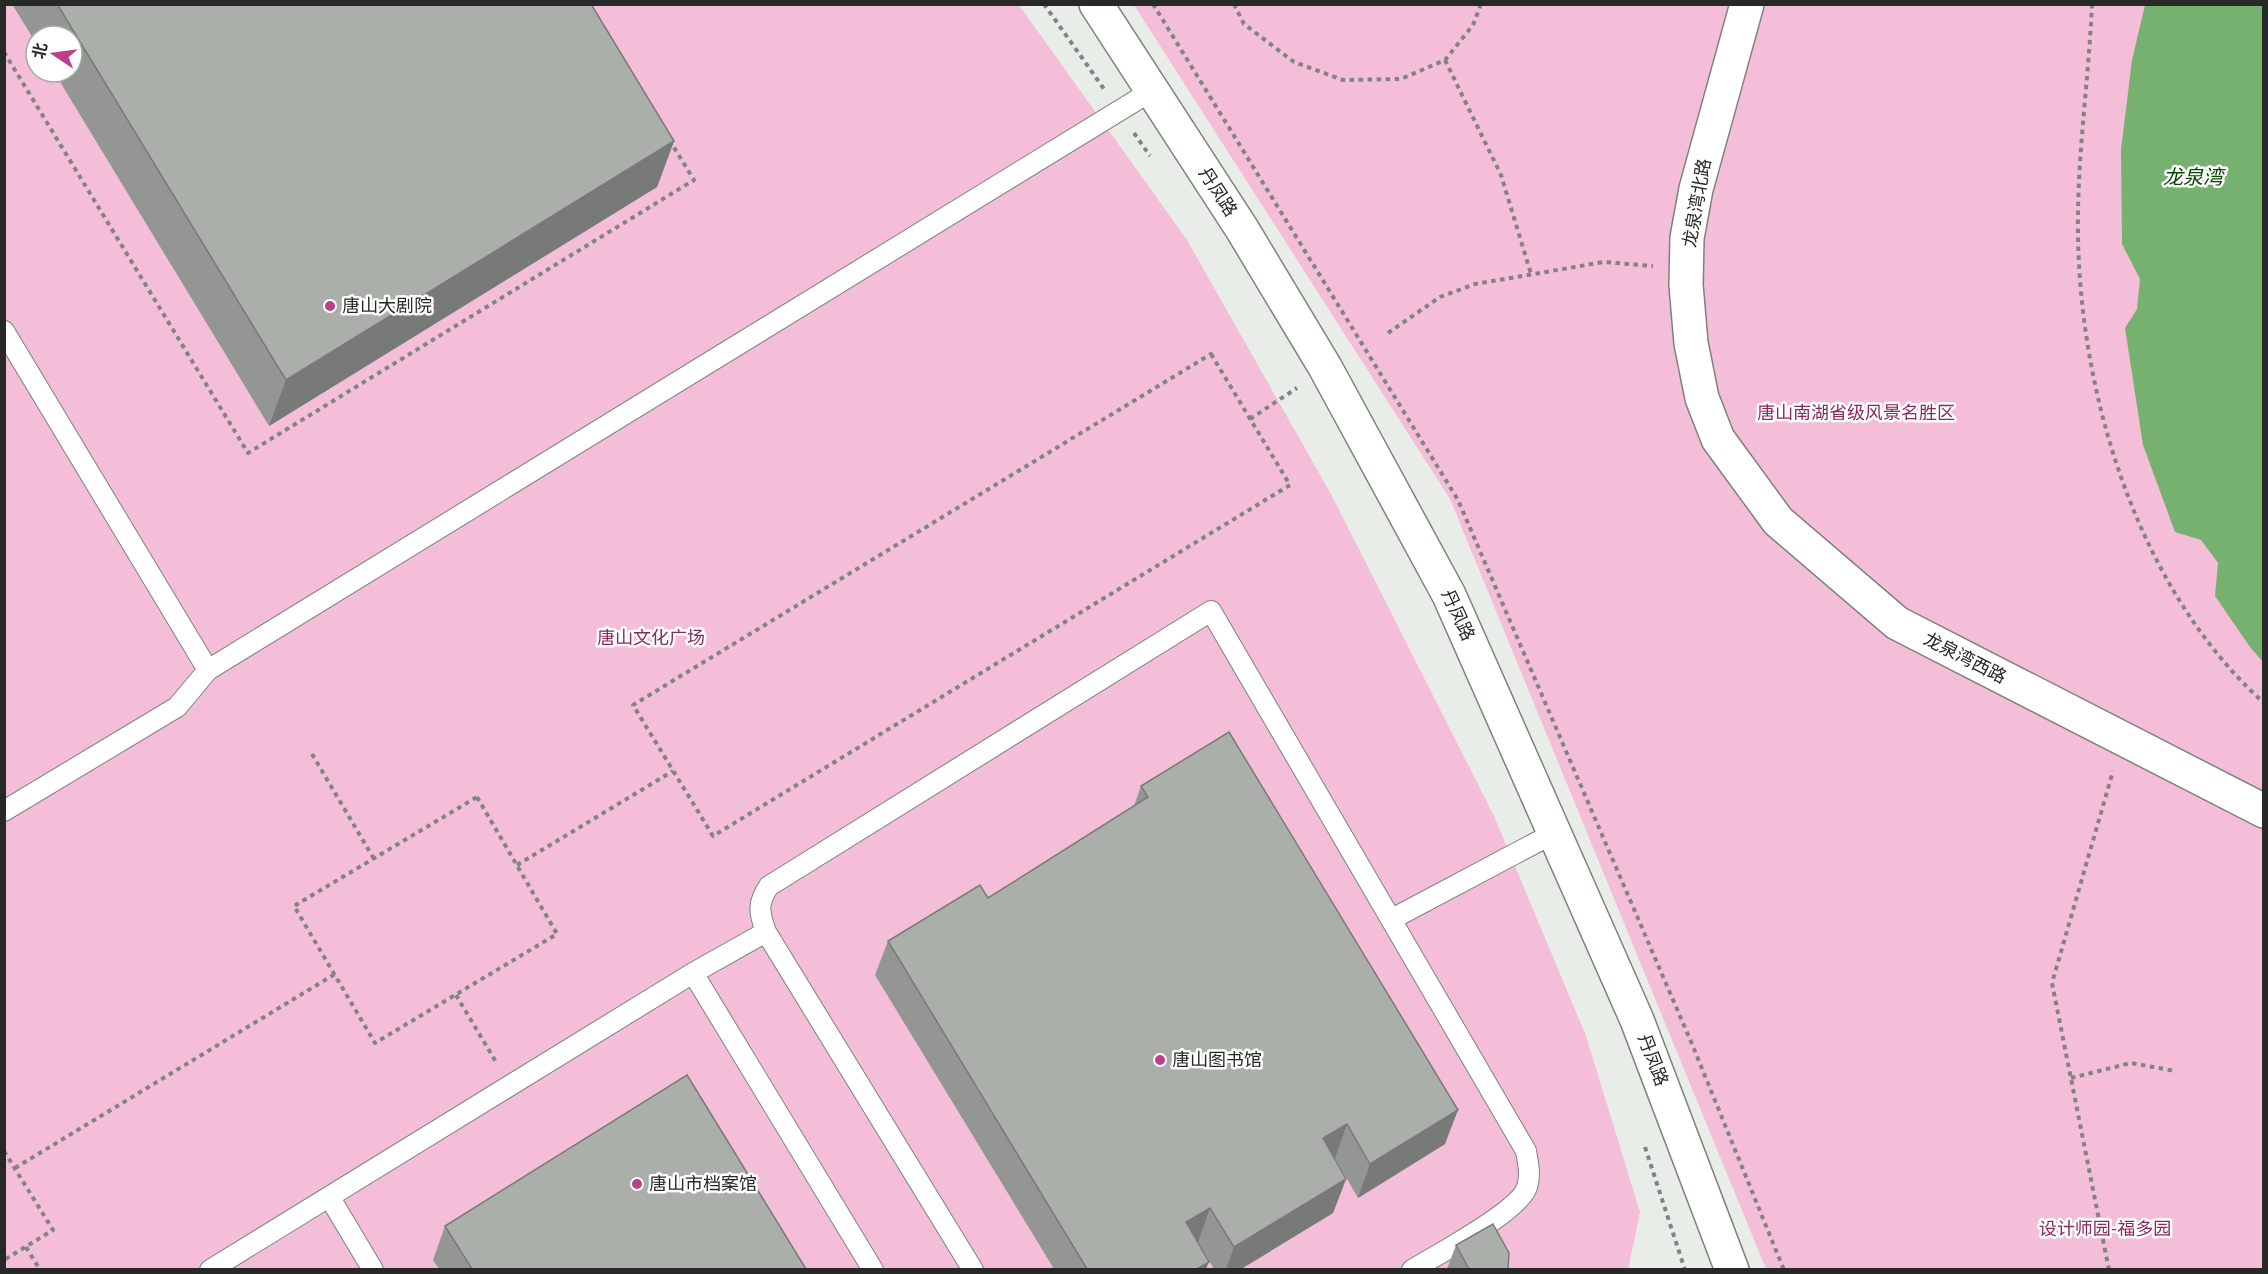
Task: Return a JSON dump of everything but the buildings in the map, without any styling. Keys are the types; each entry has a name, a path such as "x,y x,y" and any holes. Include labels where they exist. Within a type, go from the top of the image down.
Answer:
{"main road":[{"name":"丹凤路","path":"1096,4 1242,229 1325,367 1449,595 1638,1020 1732,1269"},
{"name":"龙泉湾北路","path":"1718,439 1702,398 1691,343 1686,285 1687,238 1696,189 1747,4"},
{"name":"龙泉湾西路","path":"1718,439 1778,521 1897,622 2264,811"}],"lane":[{"path":"4,811 177,707 208,670 1153,90"},
{"path":"4,331 208,670"},
{"path":"973,1269 766,932 760,915 760,900 770,886 1211,611 1526,1151 1530,1170 1527,1188 1515,1205 1412,1269"},
{"path":"1392,919 1556,832"},
{"path":"210,1269 330,1198 693,973 766,932"},
{"path":"693,973 873,1269"},
{"path":"330,1198 373,1269"}],"path":[{"path":"1044,4 1152,159"},
{"path":"1234,4 1244,24 1294,62 1343,80 1401,79 1445,60 1473,25 1481,4"},
{"path":"2092,4 2078,212 2080,286 2088,358 2112,454 2159,567 2202,632 2248,689 2264,703"},
{"path":"4,52 248,453 693,180 664,131"},
{"path":"1445,60 1502,176 1531,274"},
{"path":"1388,333 1440,297 1475,284 1604,262 1655,266"},
{"path":"1210,354 1250,419 1290,485 713,836 633,705 1210,354"},
{"path":"1292,377 1303,397"},
{"path":"1250,419 1298,387"},
{"path":"2109,1269 2052,983 2122,739"},
{"path":"312,754 374,859"},
{"path":"517,866 673,771"},
{"path":"477,797 517,866 557,934 375,1043 294,906 477,797"},
{"path":"15,1168 335,975"},
{"path":"456,995 510,1086"},
{"path":"2071,1078 2131,1063 2175,1071"},
{"path":"1643,1140 1684,1269"},
{"path":"4,1151 53,1230 4,1260"},
{"path":"26,1247 40,1269"}],"green space":[{"name":"唐山文化广场","path":"5,4 1019,5 1187,240 1331,494 1494,816 1586,1036 1640,1212 1628,1270 5,1269"},
{"name":"唐山南湖省级风景名胜区","path":"1134,5 2263,5 2263,1269 1766,1269 1450,499"}],"water":[{"name":"龙泉湾","path":"2145,5 2263,5 2263,662 2215,596 2218,563 2201,540 2175,532 2143,445 2125,328 2137,309 2140,279 2122,244 2121,150 2132,60"}],"place":[{"name":"唐山大剧院","path":"330,306"},
{"name":"唐山图书馆","path":"1160,1060"},
{"name":"唐山市档案馆","path":"637,1184"}],"park label":[{"name":"设计师园-福多园","path":"2105,1229"}]}
